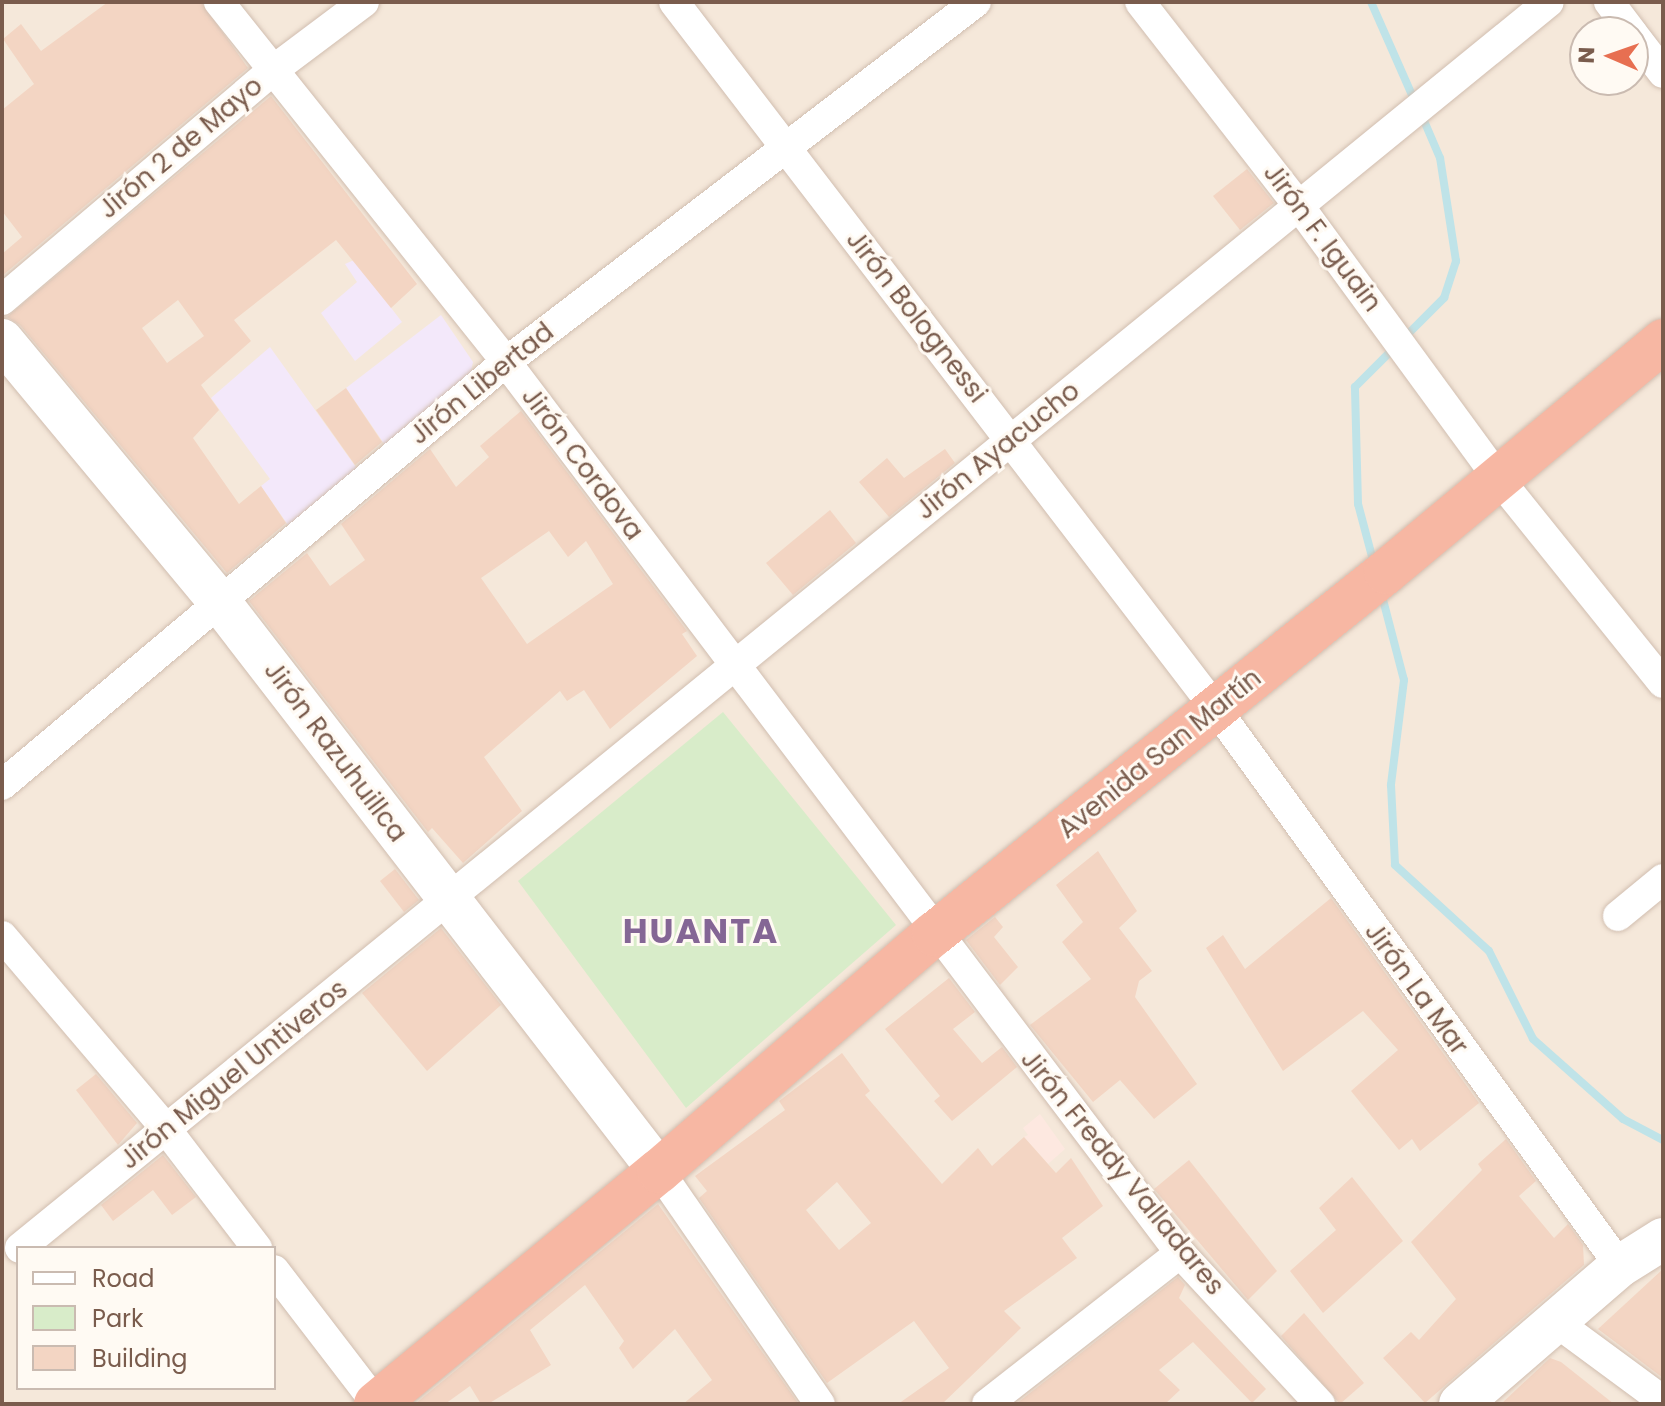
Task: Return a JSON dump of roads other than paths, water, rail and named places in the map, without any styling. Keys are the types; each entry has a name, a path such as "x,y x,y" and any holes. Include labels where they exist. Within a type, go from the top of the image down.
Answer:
{"highway":[{"name":"Avenida San Martín","path":"376,1404 659,1171 934,934 1335,614 1663,341"}],"street":[{"name":"Jirón Cordova","path":"219,2 506,362 934,934"},
{"name":"Jirón 2 de Mayo","path":"2,300 272,71 364,2"},
{"name":"Jirón Bolognessi","path":"674,2 1216,709"},
{"name":"Jirón Libertad","path":"2,785 506,362 976,2"},
{"name":"Jirón F. Iguain","path":"1140,2 1299,206 1498,478 1663,683"},
{"name":"Jirón Ayacucho","path":"449,903 732,666 1549,2"},
{"path":"1649,55 1663,73"},
{"name":"Jirón Razuhuillca","path":"2,340 219,601 449,903 659,1171"},
{"name":"Jirón La Mar","path":"1216,709 1620,1266"},
{"path":"1618,916 1663,879"},
{"name":"Jirón Miguel Untiveros","path":"23,1246 449,903"},
{"name":"Jirón Freddy Valladares","path":"934,934 1180,1253 1320,1404"},
{"path":"2,936 166,1129 255,1246"},
{"path":"659,1171 820,1404"},
{"path":"1460,1404 1620,1266 1663,1239"},
{"path":"987,1404 1180,1253"},
{"path":"276,1273 376,1404"},
{"path":"1556,1322 1663,1401"}],"waterway":[{"path":"1371,2 1416,104"},
{"path":"1404,338 1444,298 1456,261 1440,158 1422,116"},
{"path":"1374,564 1358,504 1355,387 1394,348"},
{"path":"1381,592 1404,680 1391,785 1395,865 1489,951 1533,1039 1623,1119 1663,1140"}],"district":[{"name":"HUANTA","path":"701,932"}]}
